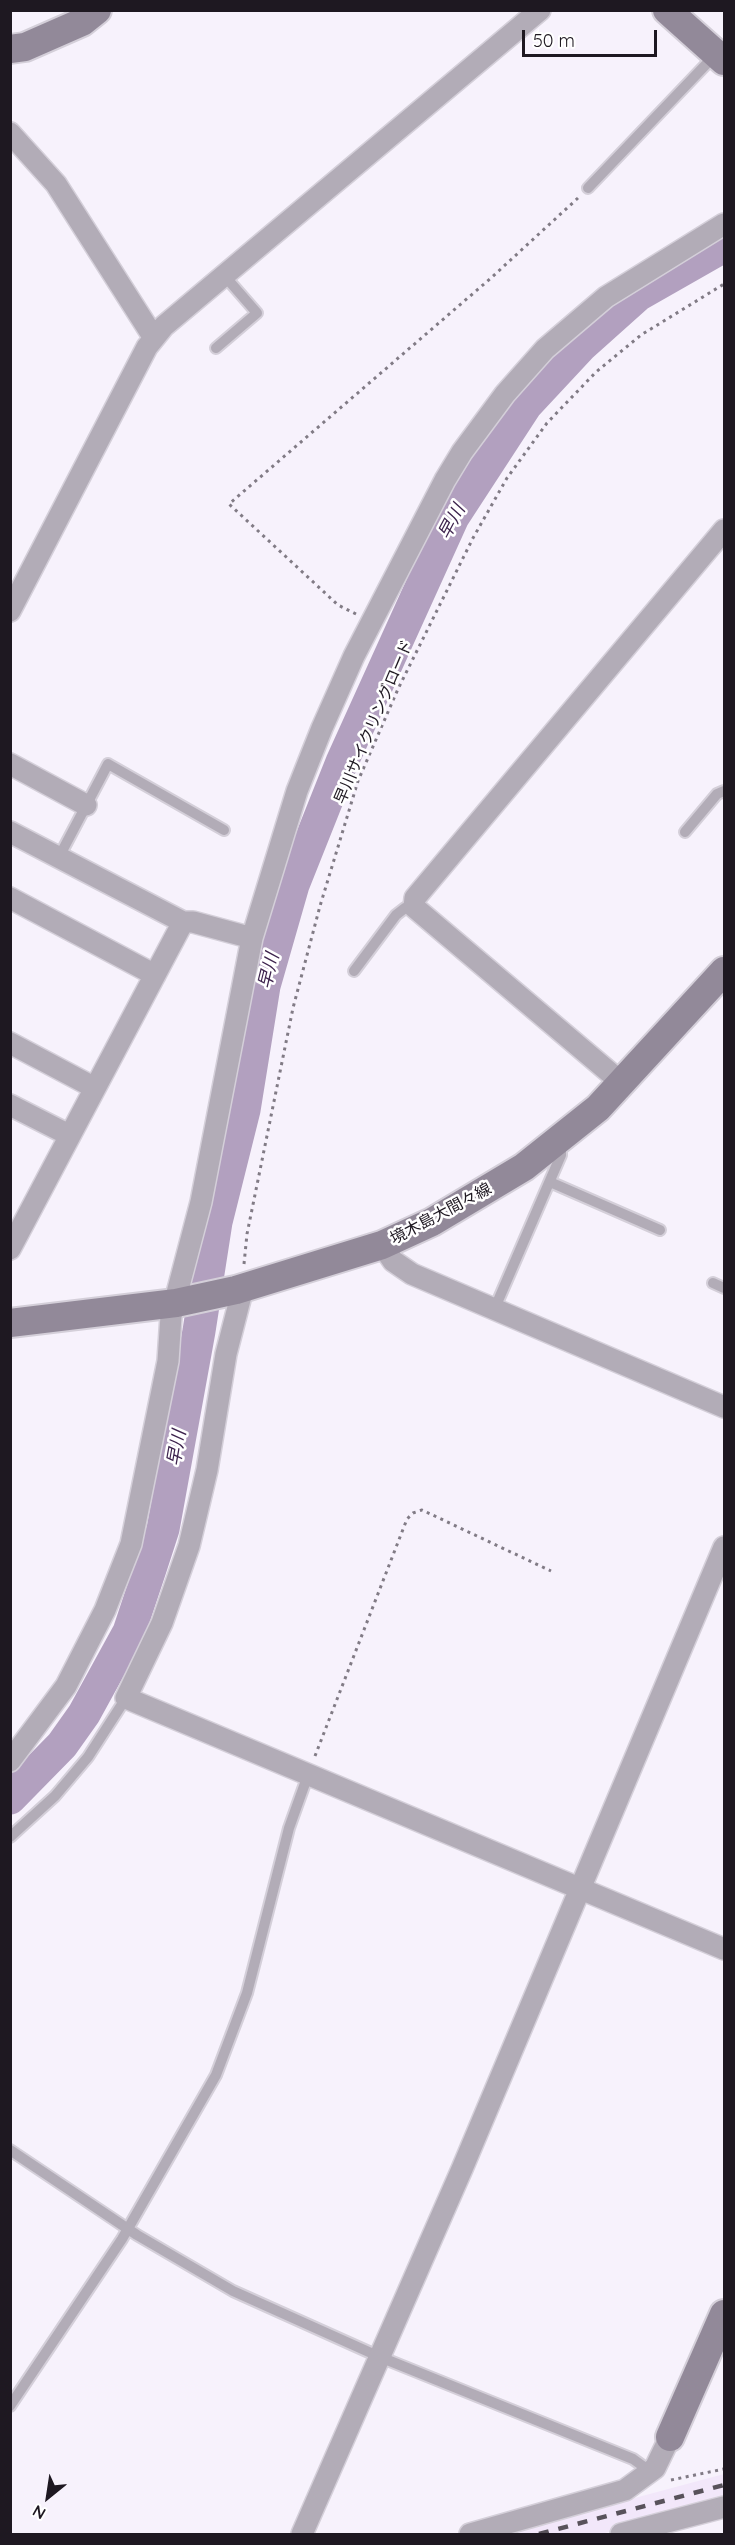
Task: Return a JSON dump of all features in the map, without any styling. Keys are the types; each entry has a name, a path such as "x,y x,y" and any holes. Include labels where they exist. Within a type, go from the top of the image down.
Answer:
{"main road":[{"path":"10,49 25,47 82,22 97,10"},
{"path":"668,10 720,58"},
{"name":"境木島大間々線","path":"10,1323 180,1302 241,1282 382,1245 432,1222 482,1194 560,1141 622,1083 724,971"},
{"path":"670,2437 724,2314"}],"street":[{"path":"11,609 153,338 223,274 540,10"},
{"path":"10,133 56,184 153,338"},
{"path":"10,1761 66,1686 105,1610 123,1566 139,1509 168,1361 171,1316 180,1302 252,938 297,791 322,728 372,621 445,480 462,452 505,394 545,349 606,297 631,279 724,224"},
{"path":"622,1083 414,907 415,898 723,534"},
{"path":"10,764 86,805"},
{"path":"10,832 183,922 193,922 252,938"},
{"path":"10,898 155,975"},
{"path":"10,1249 183,922"},
{"path":"10,1043 95,1088"},
{"path":"10,1105 69,1135"},
{"path":"382,1245 393,1261 412,1274 724,1407"},
{"path":"241,1282 226,1354 207,1470 189,1546 162,1623 126,1698 724,1949"},
{"path":"302,2535 581,1889 724,1547"},
{"path":"470,2535 610,2497 657,2476 659,2462 670,2437"},
{"path":"621,2535 724,2507"}],"lane":[{"path":"588,188 720,58"},
{"path":"216,348 257,313 223,274"},
{"path":"59,857 108,764 224,830"},
{"path":"686,832 717,794 724,791"},
{"path":"354,971 396,915 405,908 414,907"},
{"path":"494,1310 561,1155 560,1141"},
{"path":"550,1182 660,1230"},
{"path":"713,1283 724,1288"},
{"path":"10,1837 55,1796 88,1757 126,1698"},
{"path":"10,2406 128,2228 216,2074 248,1993 289,1828 308,1775"},
{"path":"10,2150 128,2228 233,2291 380,2357 633,2459 657,2476"}],"path":[{"path":"372,621 338,605 229,504 482,285 588,188"},
{"name":"早川サイクリングロード","path":"241,1282 247,1234 293,1008 323,895 358,781 403,679 473,538 507,478 547,423 596,372 641,335 724,284"},
{"path":"308,1775 407,1519 413,1513 422,1510 551,1571"},
{"path":"657,2476 689,2478 724,2469"}],"shaded area":[{"path":"724,2474 724,2502 601,2534 501,2534"}],"waterway":[{"name":"早川","path":"10,1798 62,1745 84,1714 129,1632 163,1529 216,1222 244,1110 264,986 293,885 342,762 453,517 526,405 581,346 638,295 724,246"}],"railway":[{"path":"539,2534 724,2485"}]}
